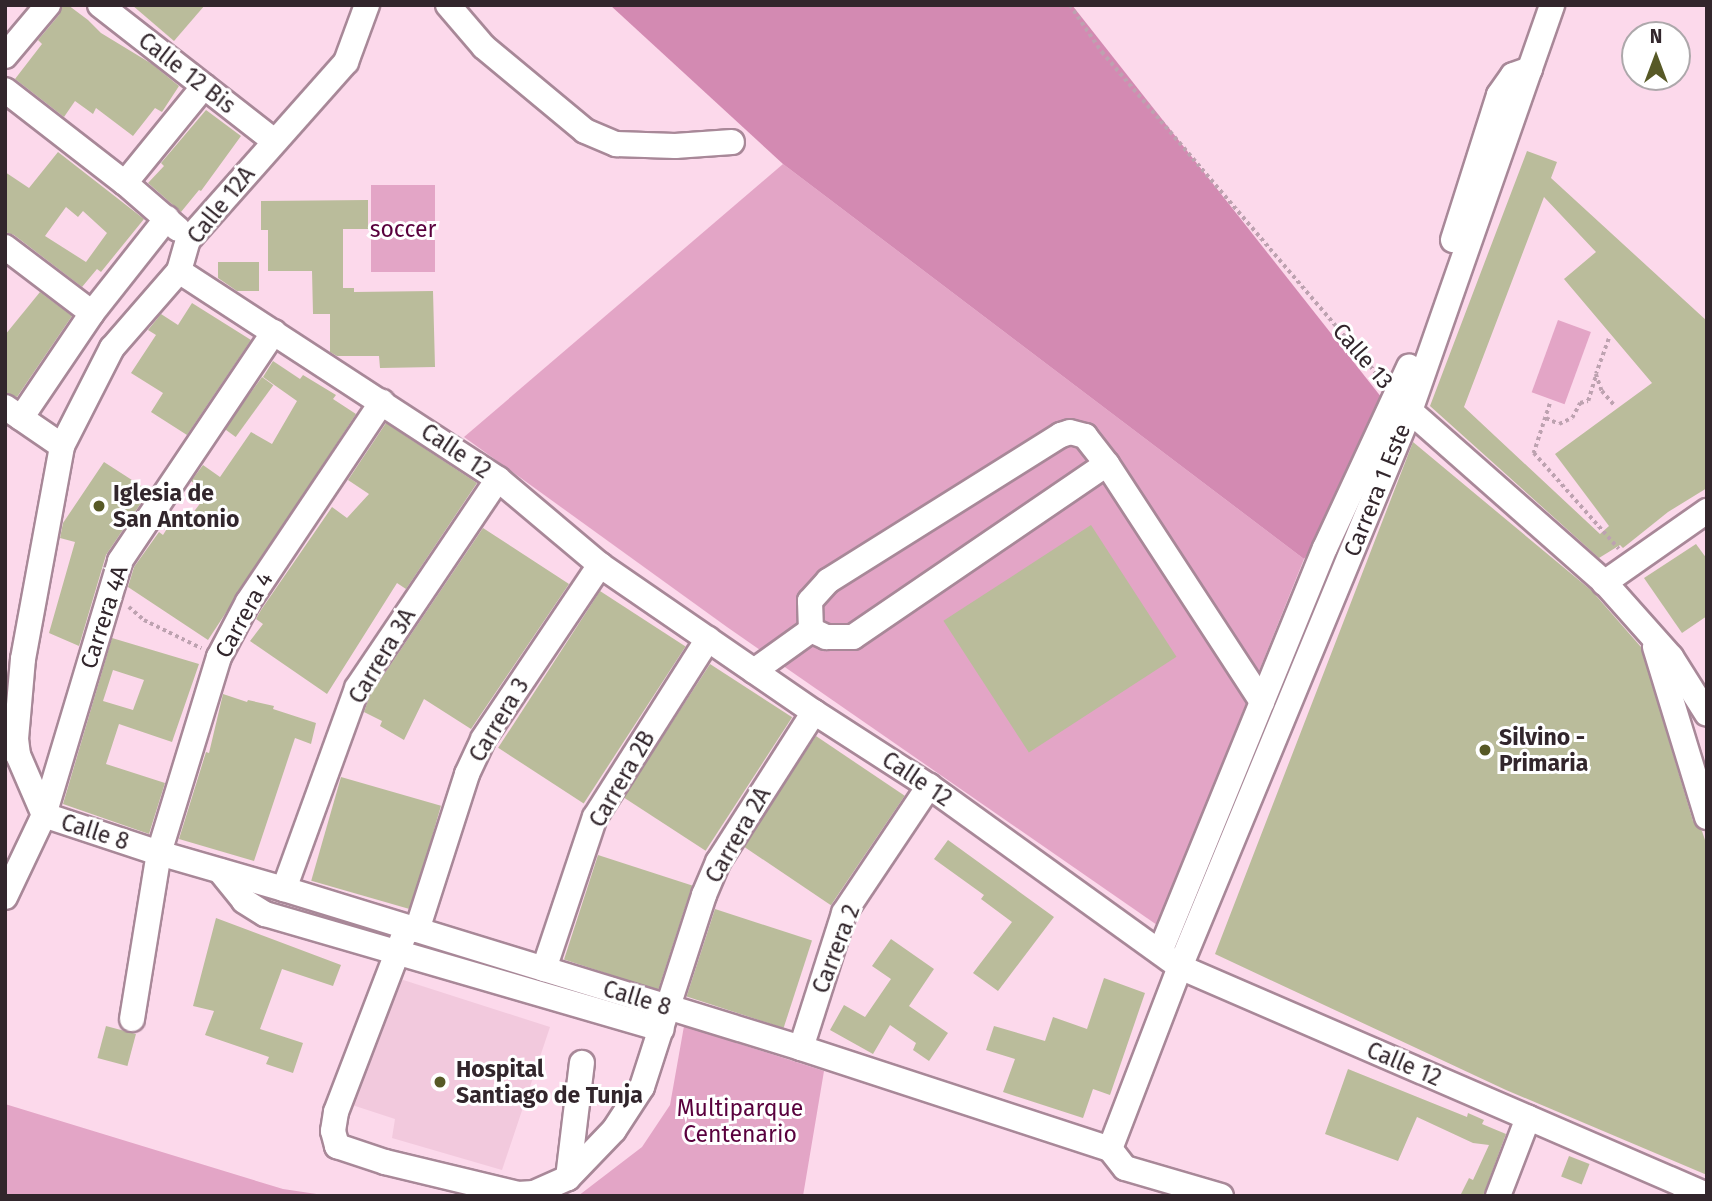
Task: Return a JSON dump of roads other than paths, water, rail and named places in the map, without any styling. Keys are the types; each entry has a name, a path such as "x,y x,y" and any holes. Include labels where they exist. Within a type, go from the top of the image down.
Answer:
{"street":[{"path":"5,56 48,5"},
{"name":"Calle 12 Bis","path":"100,5 274,141"},
{"name":"Calle 12A","path":"62,446 112,348 179,271 188,240 346,62 367,5"},
{"path":"448,5 484,47 586,131 616,144 675,146 732,142"},
{"name":"Carrera 1 Este","path":"1110,1149 1403,403 1552,5"},
{"path":"125,183 204,86"},
{"path":"5,90 125,183 167,218 188,240"},
{"name":"Calle 12A","path":"13,412 167,218"},
{"path":"5,247 92,313"},
{"name":"Calle 12","path":"179,271 498,479 600,565 814,712 929,786 1180,967 1707,1195"},
{"name":"Carrera 4A","path":"44,815 120,561 274,332"},
{"name":"Carrera 4","path":"132,1019 159,853 219,657 248,602 382,402"},
{"path":"1160,952 1325,548 1403,403"},
{"name":"Calle 13","path":"1403,403 1604,583 1671,657 1707,714"},
{"path":"5,897 44,815 12,754 14,658 62,446 13,412"},
{"path":"811,630 810,601 828,581 1061,435 1070,432 1085,436 1107,464 1262,702"},
{"path":"811,630 826,637 853,636 1107,464"},
{"name":"Carrera 3A","path":"284,889 357,688 498,479"},
{"path":"1604,583 1707,511"},
{"name":"Carrera 3","path":"568,1178 534,1193 518,1194 385,1162 337,1146 333,1130 335,1112 397,952 412,928 467,774 483,739 600,565"},
{"path":"754,671 811,630"},
{"path":"1650,631 1701,779 1707,817"},
{"name":"Carrera 2B","path":"544,969 595,817 708,639"},
{"name":"Carrera 2A","path":"568,1178 628,1111 642,1087 704,895 719,862 814,712"},
{"name":"Carrera 2","path":"801,1048 844,914 929,786"},
{"name":"Calle 8","path":"44,815 159,853 544,969 666,1018 801,1048 1110,1149 1125,1168 1221,1196"},
{"path":"220,871 244,901 265,914 397,952 666,1018"},
{"path":"568,1178 582,1063"},
{"path":"1498,1196 1528,1118"}],"place":[{"name":"Iglesia de San Antonio","path":"99,506"},
{"name":"Silvino - Primaria","path":"1485,750"},
{"name":"Hospital Santiago de Tunja","path":"440,1082"}],"park label":[{"name":"soccer","path":"403,229"},
{"name":"Multiparque Centenario","path":"740,1121"}]}
